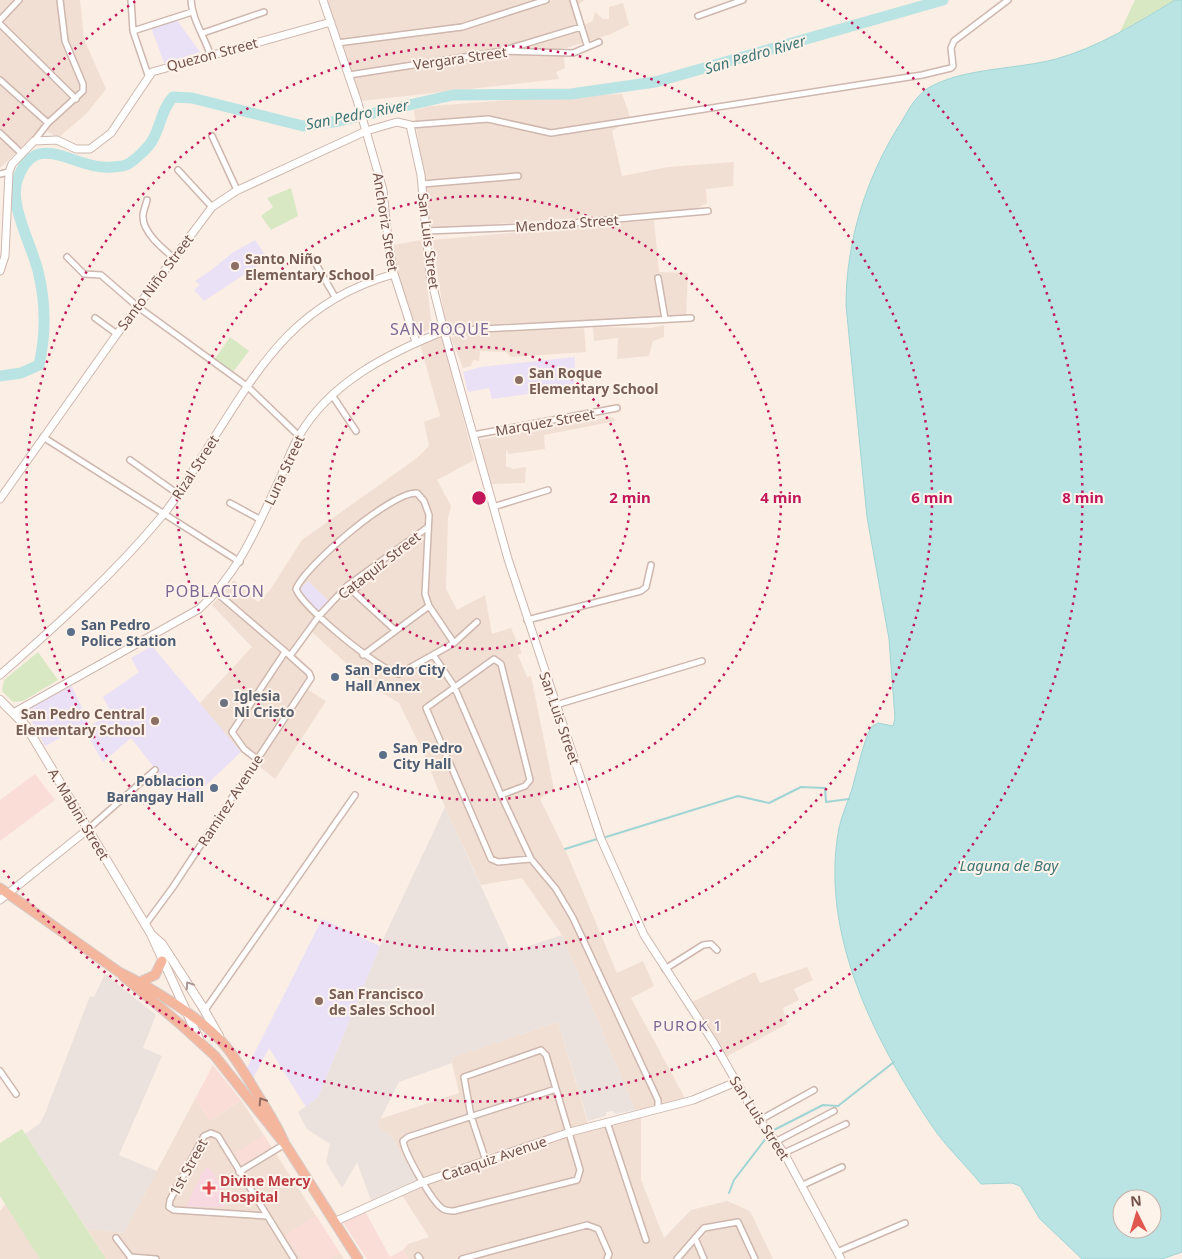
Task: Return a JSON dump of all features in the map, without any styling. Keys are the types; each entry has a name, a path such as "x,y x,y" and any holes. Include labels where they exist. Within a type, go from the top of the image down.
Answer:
{"highway":[{"path":"4,891 119,972 199,1040 231,1075 272,1132 285,1144"},
{"path":"140,982 155,975 162,961"},
{"path":"119,972 140,982 188,1014 222,1042 279,1128 285,1144 358,1259"}],"main road":[{"name":"A. Mabini Street","path":"0,700 15,712 26,726 151,934 199,1040"},
{"name":"A. Mabini Street","path":"151,934 162,944 205,1010 222,1042"}],"street":[{"path":"0,20 19,0"},
{"path":"0,272 5,256 9,172 12,164 48,124 83,91 83,84 65,41 60,0"},
{"path":"131,0 133,31 148,75"},
{"path":"191,0 192,12 203,33 210,54"},
{"name":"Anchoriz Street","path":"323,0 349,75 384,190 388,241 394,274 416,342"},
{"path":"337,43 462,27 546,0"},
{"path":"573,0 587,45"},
{"path":"698,16 743,0"},
{"path":"410,125 488,118 551,133 922,75 951,68 953,66 951,48 954,41 979,25 1008,0"},
{"path":"133,31 192,12"},
{"path":"203,33 264,12"},
{"name":"Quezon Street","path":"34,141 56,140 76,149 90,149 111,133 148,75 164,67 331,22"},
{"path":"0,24 76,99"},
{"path":"503,51 582,27"},
{"name":"Vergara Street","path":"349,75 503,51 566,54 599,42"},
{"path":"0,80 48,124"},
{"name":"Santo Niño Street","path":"0,499 117,334 212,207 237,190 365,127 397,122 410,125"},
{"name":"San Luis Street","path":"410,125 422,184 430,275 444,331 527,620 601,839 644,935 665,969 679,987 760,1120 777,1141 803,1185 841,1259"},
{"path":"0,133 21,153"},
{"path":"212,136 237,190"},
{"path":"178,170 212,207"},
{"path":"0,174 9,172"},
{"path":"422,184 518,176"},
{"path":"147,200 142,216 144,222 153,238 174,258"},
{"name":"Mendoza Street","path":"426,231 527,227 708,211"},
{"path":"67,257 84,274 101,275 138,308 248,387 299,436"},
{"path":"313,259 335,297"},
{"name":"Rizal Street","path":"0,675 119,563 163,515 248,387 290,332 335,297 357,286 394,274"},
{"path":"658,278 665,319"},
{"path":"95,318 117,334"},
{"name":"Luna Street","path":"15,712 77,675 179,622 199,609 217,593 240,562 299,436 332,395 379,362 416,342 444,331 690,318"},
{"path":"332,395 356,431"},
{"name":"Marquez Street","path":"473,435 618,408"},
{"path":"43,438 240,562"},
{"path":"130,460 178,494"},
{"path":"493,506 548,490"},
{"path":"454,644 429,606 425,594 429,515 424,501 417,493 410,492 342,538 325,553 296,589 298,594 319,616 363,655 398,674 454,644 477,622"},
{"path":"230,503 261,520"},
{"name":"Cataquiz Street","path":"257,759 244,749 232,732 288,654 347,586 428,527"},
{"path":"527,620 641,591 646,586 651,565"},
{"path":"347,586 395,630"},
{"path":"217,593 288,654"},
{"path":"363,655 429,606"},
{"name":"Ramirez Avenue","path":"145,925 311,678 309,673 288,654"},
{"path":"434,656 454,686 501,795 531,858 556,889 573,918 658,1100 658,1109"},
{"path":"501,795 525,786 530,780 501,664 497,659 491,660 426,708 489,856 498,862 531,858"},
{"path":"556,704 702,661"},
{"path":"0,900 4,891 87,830 155,770"},
{"path":"205,1010 355,795"},
{"path":"665,969 703,945 711,944 717,950"},
{"path":"486,1161 471,1116 464,1077 534,1051 542,1050 546,1055 570,1132 580,1170 580,1178 573,1182 451,1211 441,1208 423,1182 403,1141 408,1137 471,1116 556,1089"},
{"path":"0,1071 16,1094"},
{"name":"Cataquiz Avenue","path":"334,1222 423,1182 570,1132 693,1100 736,1082"},
{"path":"760,1120 814,1090"},
{"path":"777,1141 834,1111"},
{"path":"607,1122 646,1240"},
{"path":"784,1153 846,1124"},
{"name":"1st Street","path":"267,1216 174,1210 169,1207 170,1200 204,1136 207,1134 218,1136 294,1259"},
{"path":"239,1172 285,1144"},
{"path":"803,1185 842,1167"},
{"path":"677,1259 704,1228 738,1222 755,1259"},
{"path":"837,1252 905,1223"},
{"path":"462,1259 586,1225 598,1229 609,1254 606,1259"},
{"path":"116,1238 131,1258 156,1259"},
{"path":"695,1238 704,1259"}],"shaded area":[{"path":"0,0 80,0 84,39 106,89 87,113 58,138 42,128 0,168"},
{"path":"327,0 537,0 459,25 340,39"},
{"path":"553,0 585,0 578,5 583,25 593,21 595,12 603,19 609,19 609,7 623,3 629,25 611,34 563,49 565,68 556,72 559,79 361,101 342,45 463,30"},
{"path":"176,19 200,52 164,63 151,27"},
{"path":"622,94 631,119 612,131 622,176 668,167 734,162 733,186 706,189 707,203 696,209 431,229 414,110 431,106"},
{"path":"654,220 659,272 688,273 686,316 446,326 432,240"},
{"name":"Santo Niño Elementary School","path":"255,240 268,259 204,301 194,290 200,285 195,281 232,253"},
{"path":"422,240 432,328 417,336 401,289 393,245"},
{"path":"664,325 664,337 653,341 649,356 617,359 618,338 594,341 593,327 651,328"},
{"path":"584,328 586,352 511,357 506,352 480,351 479,361 473,360 471,366 463,368 451,338 459,334"},
{"path":"442,336 474,460 437,480 451,506 448,518 446,589 457,610 485,595 492,634 511,628 522,653 518,655 527,677 531,676 554,789 540,799 568,856 617,973 643,961 654,986 631,998 686,1100 635,1110 562,935 522,878 481,885 445,807 425,756 399,703 346,671 349,666 312,632 296,655 315,675 307,689 326,701 275,779 240,751 199,704 252,647 212,605 234,580 258,602 270,590 302,540 417,458 429,446 424,422 440,416 420,344"},
{"name":"San Roque Elementary School","path":"575,357 574,388 492,399 489,388 468,392 463,372 480,367"},
{"path":"612,417 616,421 544,435 545,449 509,454 506,449 506,466 513,469 526,467 525,483 491,484 477,440"},
{"path":"308,581 329,601 318,612 298,591"},
{"name":"San Pedro Central Elementary School","path":"152,646 241,752 188,802 167,784 131,738 103,762 85,731 110,711 103,697 139,672 131,658"},
{"path":"72,686 89,723 45,746 25,710"},
{"path":"35,774 55,800 0,841 0,800"},
{"path":"445,807 511,952 562,935 635,1110 615,1114 613,1111 606,1112 606,1116 588,1121 558,1022 453,1057 452,1063 399,1082 377,1126 391,1135 417,1180 371,1200 357,1162 342,1188 326,1162 330,1144 307,1129 298,1112 318,1097 380,946"},
{"name":"San Francisco de Sales School","path":"322,919 380,946 318,1097 306,1107 269,1048 253,1078 247,1068"},
{"path":"807,967 813,980 794,989 799,1000 783,1008 787,1024 724,1058 692,1002 755,972 760,983"},
{"path":"105,974 156,1015 143,1048 162,1056 119,1155 157,1171 124,1233 87,1229 25,1134 39,1124 44,1116 90,996 94,997"},
{"path":"558,1022 590,1130 641,1117 641,1180 664,1238 691,1210 727,1201 750,1211 773,1259 408,1259 403,1250 408,1244 429,1237 398,1189 416,1181 377,1126 380,1119 459,1093 452,1063 453,1057"},
{"path":"213,1065 241,1100 210,1121 195,1099"},
{"path":"195,1099 210,1121 241,1100 344,1259 106,1259 87,1229 124,1233"},
{"path":"264,1135 271,1147 242,1165 235,1153"},
{"name":"Divine Mercy Hospital","path":"208,1166 224,1188 224,1207 186,1207 202,1173"},
{"path":"22,1183 72,1259 0,1259 0,1211"},
{"path":"365,1211 390,1257 403,1250 408,1259 367,1259 342,1221"},
{"path":"316,1216 340,1253 331,1259 302,1259 285,1235"}],"green space":[{"path":"1135,0 1175,0 1120,32"},
{"path":"291,188 298,216 271,230 261,216 273,207 267,198"},
{"path":"230,337 249,351 232,373 214,360"},
{"path":"38,652 58,680 23,701 13,702 2,691 4,680"},
{"path":"22,1129 106,1259 40,1259 0,1196 0,1143"}],"water":[{"name":"Laguna de Bay","path":"1175,0 1182,0 1182,1252 1162,1259 1082,1259 1040,1219 1020,1186 1012,1183 981,1184 937,1134 891,1059 872,1022 857,985 845,946 837,907 835,868 839,828 868,734 871,727 878,723 893,726 895,718 889,639 867,517 846,305 850,256 854,232 861,209 878,163 911,105 928,88 947,79 962,75 1056,59 1087,48 1117,34"}],"waterway":[{"name":"San Pedro River","path":"0,376 21,373 39,365 43,342 44,307 41,283 16,202 15,191 17,181 25,165 34,156 46,153 99,167 126,165 138,157 150,144 166,107 173,97 192,98 303,126 339,121 453,95 571,94 655,82 943,0"},
{"path":"606,837 738,796 769,803 801,787 825,788 826,802 849,799"},
{"path":"565,849 597,839"},
{"path":"774,1130 823,1105 838,1106 894,1062"},
{"path":"729,1193 734,1180 767,1137"}],"place":[{"name":"Santo Niño Elementary School","path":"235,266"},
{"name":"San Roque Elementary School","path":"519,380"},
{"name":"San Pedro Police Station","path":"71,632"},
{"name":"San Pedro City Hall Annex","path":"335,677"},
{"name":"Iglesia Ni Cristo","path":"224,703"},
{"name":"San Pedro Central Elementary School","path":"155,721"},
{"name":"San Pedro City Hall","path":"383,755"},
{"name":"Poblacion Barangay Hall","path":"214,788"},
{"name":"San Francisco de Sales School","path":"319,1001"},
{"name":"Divine Mercy Hospital","path":"209,1188"}],"district":[{"name":"SAN ROQUE","path":"440,329"},
{"name":"POBLACION","path":"215,591"},
{"name":"PUROK 1","path":"688,1025"}]}
